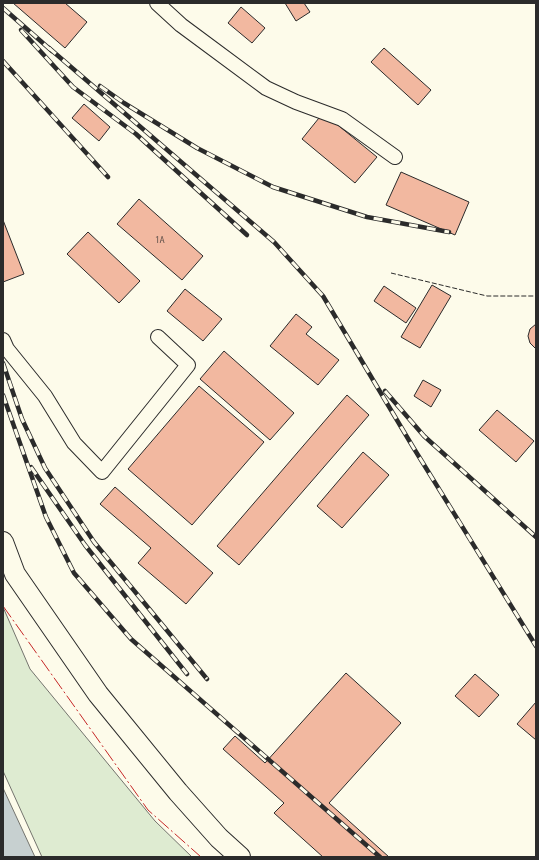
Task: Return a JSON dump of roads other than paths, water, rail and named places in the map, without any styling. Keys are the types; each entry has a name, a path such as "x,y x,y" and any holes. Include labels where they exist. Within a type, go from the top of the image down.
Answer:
{"street":[{"path":"158,3 181,26 266,88 296,102 342,119 395,157"},
{"path":"3,340 7,349 45,396 74,443 102,472 188,365 158,337"},
{"path":"3,542 15,574 98,694 178,792 219,838 240,857"}],"railway":[{"path":"3,8 52,51"},
{"path":"21,30 73,87 136,134 247,235"},
{"path":"49,48 274,242 323,296 413,447 536,646"},
{"path":"3,61 108,177"},
{"path":"100,86 124,103 197,148 273,187 367,217 449,232"},
{"path":"3,363 22,419 45,468 94,542 207,679"},
{"path":"385,391 424,436 536,537"},
{"path":"3,395 46,517 74,573 131,639 380,857"},
{"path":"31,467 85,545 187,674"}]}
